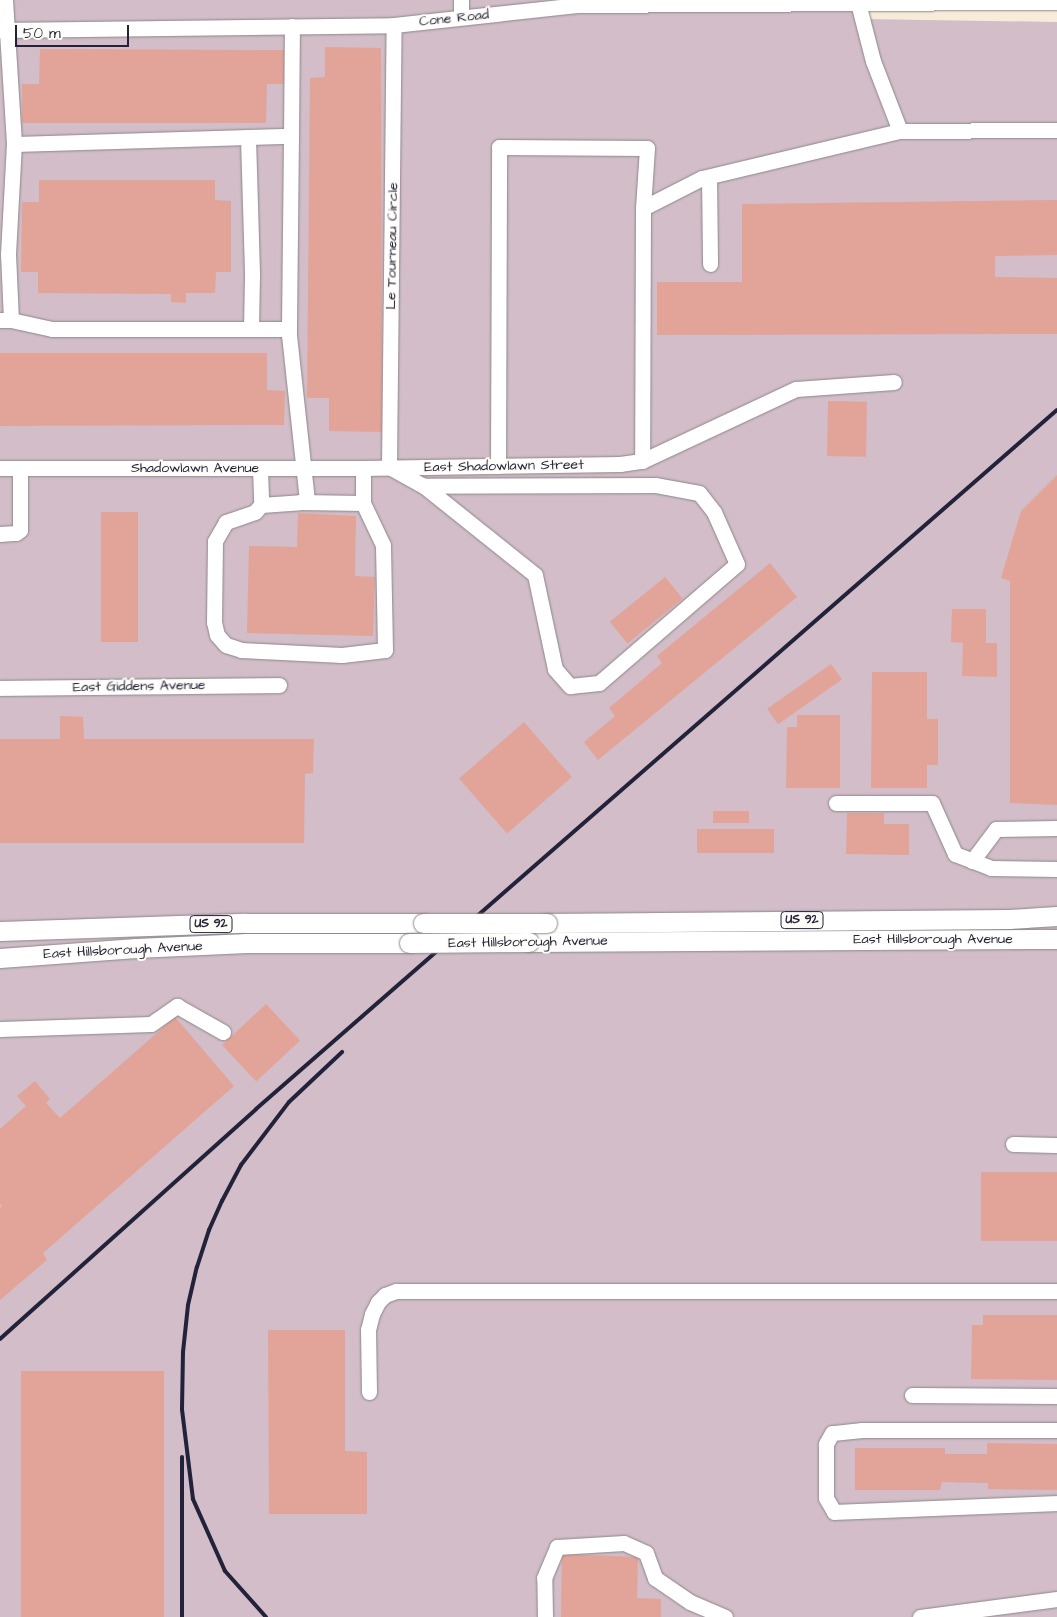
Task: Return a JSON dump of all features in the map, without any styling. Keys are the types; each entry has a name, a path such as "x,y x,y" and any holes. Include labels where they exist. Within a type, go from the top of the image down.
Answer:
{"main road":[{"name":"East Hillsborough Avenue","path":"0,931 246,923 547,923 1057,916"},
{"name":"East Hillsborough Avenue","path":"0,958 136,948 247,943 1057,939"}],"street":[{"path":"5,0 4,30 14,144 6,320 52,330 290,330"},
{"path":"461,0 461,17"},
{"name":"Cone Road","path":"4,30 394,25 572,3 1057,2"},
{"path":"858,3 873,61 900,131"},
{"name":"Le Tourneau Circle","path":"389,467 394,25"},
{"path":"292,26 290,330 306,502"},
{"path":"643,208 702,178 900,131 1057,130"},
{"path":"14,144 291,136"},
{"path":"248,138 251,330"},
{"path":"498,466 499,147 647,148 643,208 642,461"},
{"path":"709,177 710,264"},
{"name":"East Shadowlawn Street","path":"389,467 620,464 642,461 796,389 894,382"},
{"path":"389,467 424,486 535,575 555,669 570,686 599,683 736,564 714,512 699,493 655,484 424,486"},
{"name":"Shadowlawn Avenue","path":"0,468 389,467"},
{"path":"0,534 16,533 20,530 20,468"},
{"path":"260,468 261,505 255,512 226,522 215,540 214,622 217,635 226,645 241,650 328,655 385,650 382,545 363,503 362,468"},
{"path":"261,505 306,502 363,503"},
{"name":"East Giddens Avenue","path":"0,688 279,685"},
{"path":"836,803 932,803 955,854 991,868 1057,869"},
{"path":"972,861 996,829 1057,828"},
{"path":"0,1029 151,1024 177,1006 223,1032"},
{"path":"1013,1144 1057,1145"},
{"path":"369,1392 368,1330 372,1314 378,1302 385,1295 396,1292 1057,1291"},
{"path":"912,1395 1057,1396"},
{"path":"1057,1430 862,1430 832,1433 826,1444 826,1498 834,1512 1057,1503"},
{"path":"545,1617 544,1578 557,1547 624,1543 646,1553 655,1578 690,1602 725,1617"},
{"path":"920,1617 1057,1599"}],"shaded area":[{"path":"0,0 864,0 864,19 1057,22 1057,1617 0,1617"}],"building":[{"path":"325,47 381,48 382,432 329,431 329,398 307,398 310,78 325,77"},
{"path":"40,49 284,50 284,84 267,84 266,123 22,123 22,84 39,84"},
{"path":"39,180 215,180 215,200 231,201 231,272 216,272 215,293 186,293 186,303 171,302 171,294 38,293 38,272 21,272 22,202 39,202"},
{"path":"1057,200 1057,255 995,256 995,277 1057,278 1057,334 657,335 657,282 742,282 742,204"},
{"path":"0,353 267,353 267,390 285,391 284,425 0,426"},
{"path":"828,401 867,402 866,457 827,456"},
{"path":"1057,475 1057,805 1010,803 1010,581 1001,578 1021,511"},
{"path":"101,512 138,512 138,642 101,642"},
{"path":"298,513 356,516 355,576 375,577 373,636 247,633 249,546 297,547"},
{"path":"770,563 797,597 598,760 584,742 615,716 609,708 662,663 657,656"},
{"path":"665,577 683,599 627,643 610,622"},
{"path":"952,609 986,609 986,643 997,643 997,677 962,676 963,643 951,642"},
{"path":"831,664 842,680 778,724 767,709"},
{"path":"872,672 927,672 927,719 938,719 938,765 927,765 927,788 871,788"},
{"path":"797,715 840,715 840,788 786,788 787,727 797,727"},
{"path":"60,716 83,717 84,739 314,739 313,773 305,774 304,843 0,843 0,739 60,739"},
{"path":"524,722 572,777 507,834 459,778"},
{"path":"713,811 749,811 749,823 713,823"},
{"path":"847,813 884,813 884,824 909,824 909,855 846,854"},
{"path":"697,829 774,829 774,853 697,853"},
{"path":"266,1004 300,1041 256,1081 222,1045"},
{"path":"175,1017 234,1086 43,1253 47,1260 0,1300 0,1208 2,1206 0,1204 0,1129 26,1106 17,1096 35,1081 50,1099 46,1103 60,1118"},
{"path":"981,1172 1057,1172 1057,1241 981,1241"},
{"path":"983,1315 1057,1315 1057,1380 971,1379 972,1325 983,1325"},
{"path":"268,1330 345,1330 345,1451 367,1452 367,1514 269,1514"},
{"path":"21,1371 164,1371 164,1617 21,1617"},
{"path":"987,1443 1057,1444 1057,1490 988,1489 988,1483 942,1482 940,1490 855,1490 855,1448 945,1448 945,1454 987,1454"},
{"path":"562,1554 638,1557 637,1598 661,1599 661,1617 561,1617"}],"railway":[{"path":"0,1339 256,1109 1057,410"},
{"path":"266,1617 225,1571 193,1499 182,1409 183,1352 188,1305 197,1267 209,1230 241,1165 289,1102 342,1052"},
{"path":"182,1457 182,1617"}]}
